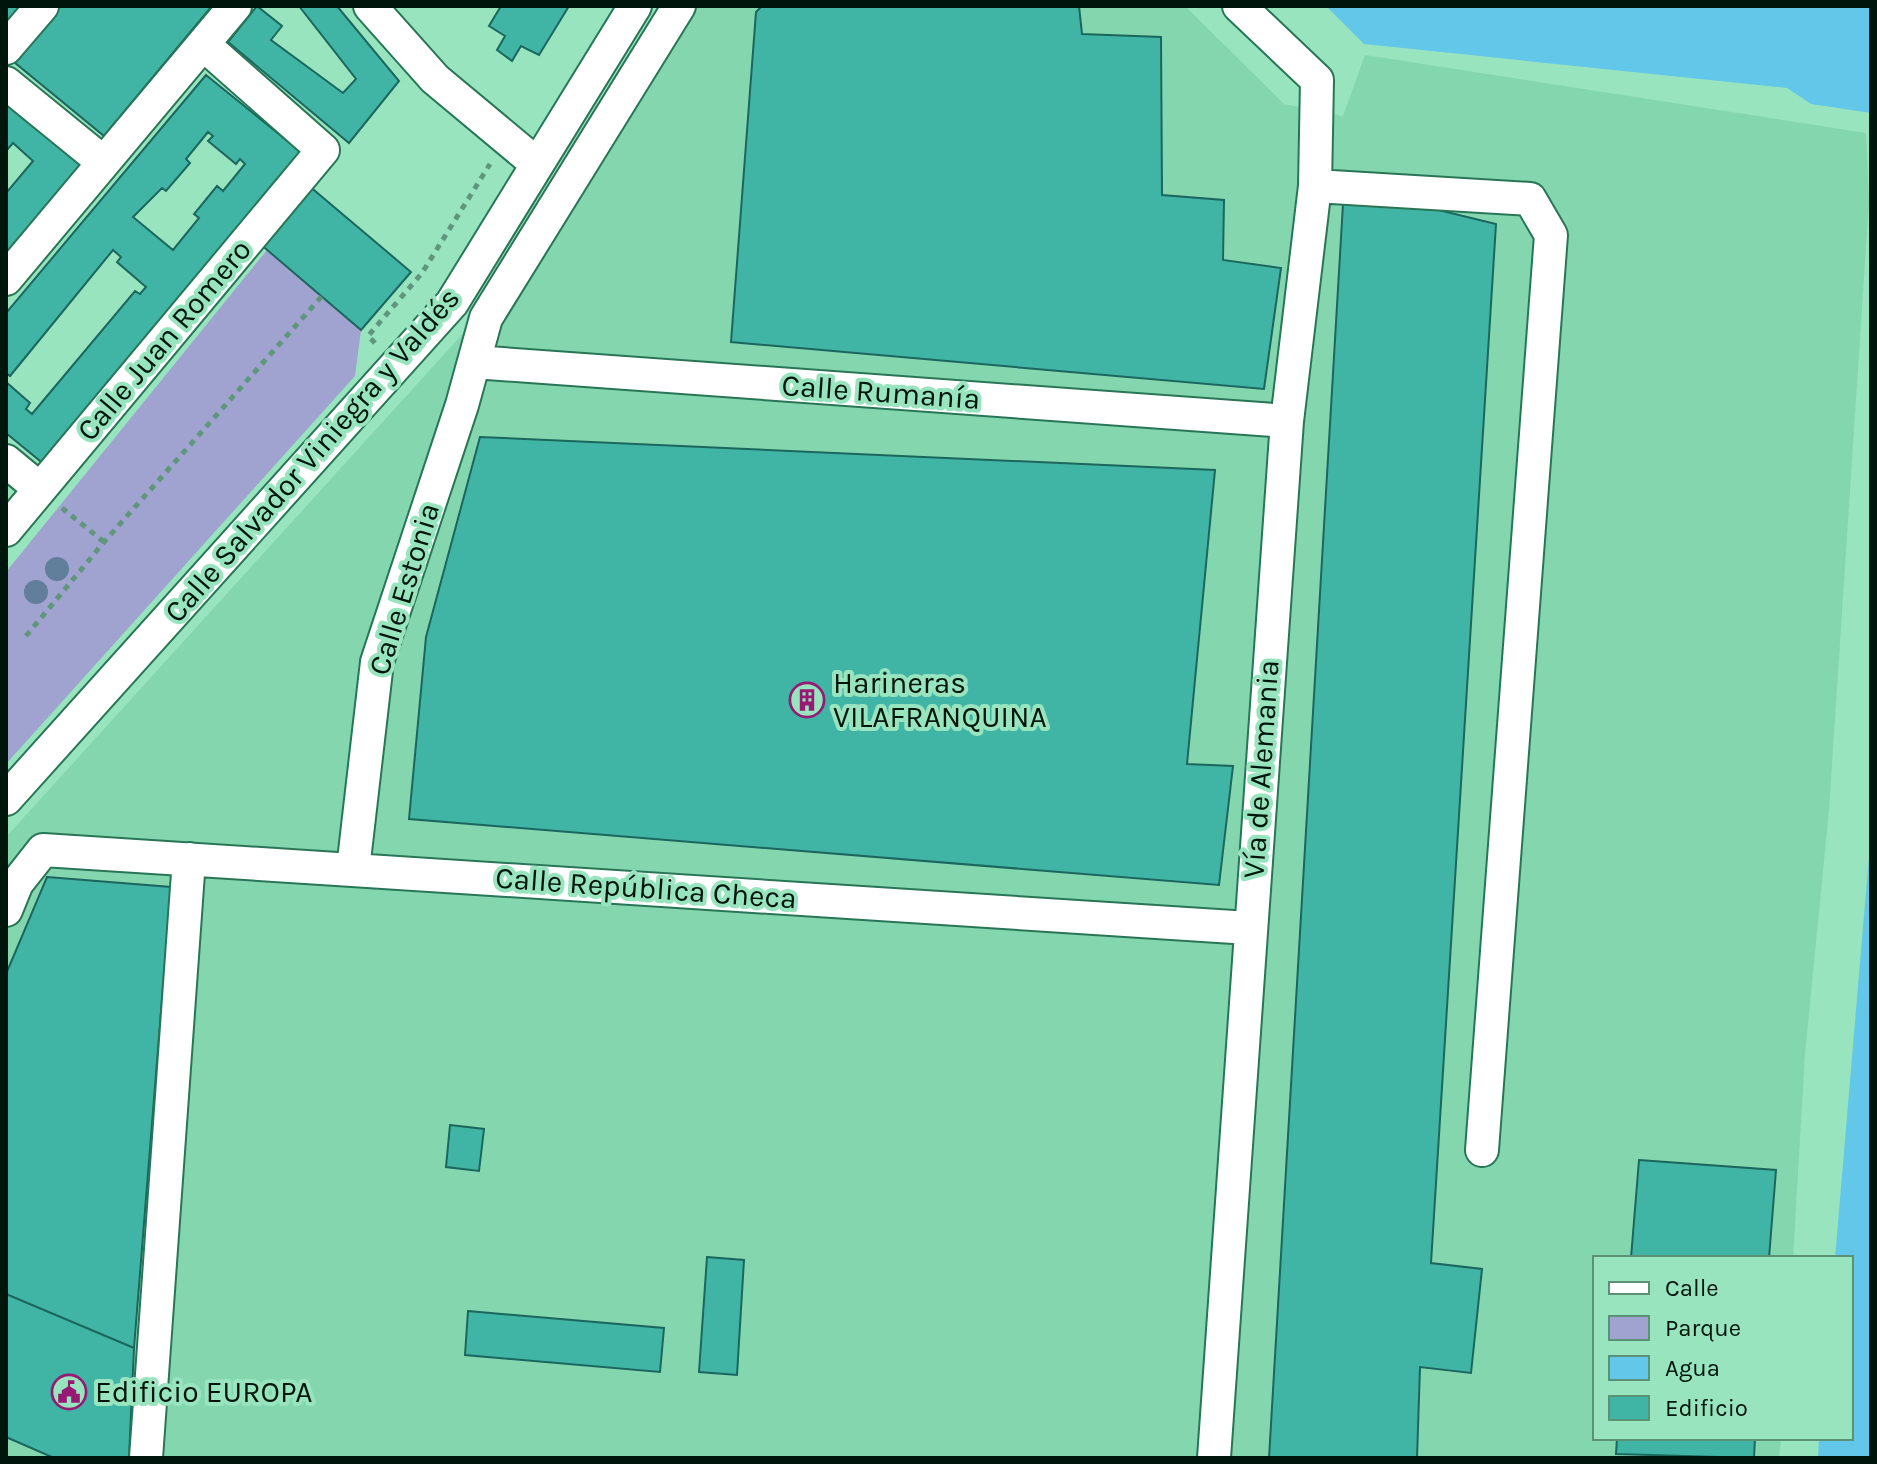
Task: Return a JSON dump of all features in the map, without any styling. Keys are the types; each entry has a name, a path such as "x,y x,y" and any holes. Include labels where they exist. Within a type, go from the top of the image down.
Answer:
{"street":[{"path":"6,48 42,6"},
{"path":"6,279 235,6"},
{"path":"370,6 435,79 537,164"},
{"name":"Calle Salvador Viniegra y Valdés","path":"6,799 452,303 635,6"},
{"name":"Calle Estonia","path":"353,869 377,662 486,318 679,6"},
{"name":"Vía de Alemania","path":"1214,1458 1287,421 1315,186 1317,80 1239,6"},
{"name":"Calle Juan Romero","path":"6,530 323,150 203,44"},
{"path":"6,83 103,162"},
{"path":"1315,186 1530,199 1551,235 1482,1150"},
{"name":"Calle Rumanía","path":"474,362 1287,421"},
{"path":"6,461 40,489"},
{"name":"Calle República Checa","path":"6,910 17,883 43,850 1249,928"},
{"path":"146,1458 189,859"}],"path":[{"path":"368,336 422,273 491,161"},
{"path":"26,636 104,542 322,296"},
{"path":"40,489 104,542"}],"shaded area":[{"path":"684,6 1185,6 1284,104 1343,116 1365,55 1866,133 1869,202 1829,810 1805,1054 1793,1256 1593,1256 1593,1440 1781,1440 1779,1458 6,1458 6,837 468,328"}],"green space":[{"path":"267,250 361,330 355,376 6,764 6,572"}],"water":[{"path":"1326,6 1871,6 1871,113 1811,104 1787,88 1364,44"},
{"path":"1871,833 1871,1458 1818,1458 1819,1440 1853,1440 1853,1256 1835,1256"}],"building":[{"path":"6,6 20,6 6,23"},
{"path":"60,6 212,6 104,136 14,62"},
{"path":"257,6 282,26 271,40 343,93 356,79 299,6 337,6 399,81 349,143 228,42"},
{"path":"501,6 569,6 539,55 521,46 512,61 497,50 505,36 489,26"},
{"path":"762,6 1079,6 1082,34 1161,37 1162,195 1224,200 1223,260 1281,268 1264,389 731,342 756,12"},
{"path":"206,75 301,152 45,465 6,433 6,382 30,403 26,409 32,414 135,291 140,294 146,287 117,262 121,257 113,250 10,376 6,373 6,313","holes":["208,132 213,136 208,141 236,164 240,159 245,164 223,191 217,186 194,214 199,218 173,250 133,217 162,188 166,191 190,163 186,159"]},
{"path":"6,100 82,163 6,255 6,193 33,161 13,143 6,151"},
{"path":"308,185 411,272 361,330 259,243"},
{"path":"1344,187 1496,224 1431,1263 1482,1269 1471,1373 1420,1367 1417,1458 1269,1458"},
{"name":"Harineras VILAFRANQUINA","path":"480,437 1215,470 1187,764 1233,766 1219,885 409,819 426,637"},
{"path":"47,877 171,887 134,1348 6,1294 6,974"},
{"path":"450,1125 484,1129 479,1171 446,1167"},
{"path":"1639,1160 1776,1170 1769,1256 1631,1256"},
{"path":"707,1257 744,1260 737,1375 699,1372"},
{"name":"Edificio EUROPA","path":"6,1294 134,1348 129,1458 54,1458 6,1437"},
{"path":"468,1311 664,1328 660,1372 465,1355"},
{"path":"1617,1440 1755,1440 1754,1458 1616,1454"}],"place":[{"name":"Harineras VILAFRANQUINA","path":"807,700"},
{"name":"Edificio EUROPA","path":"69,1392"}]}
